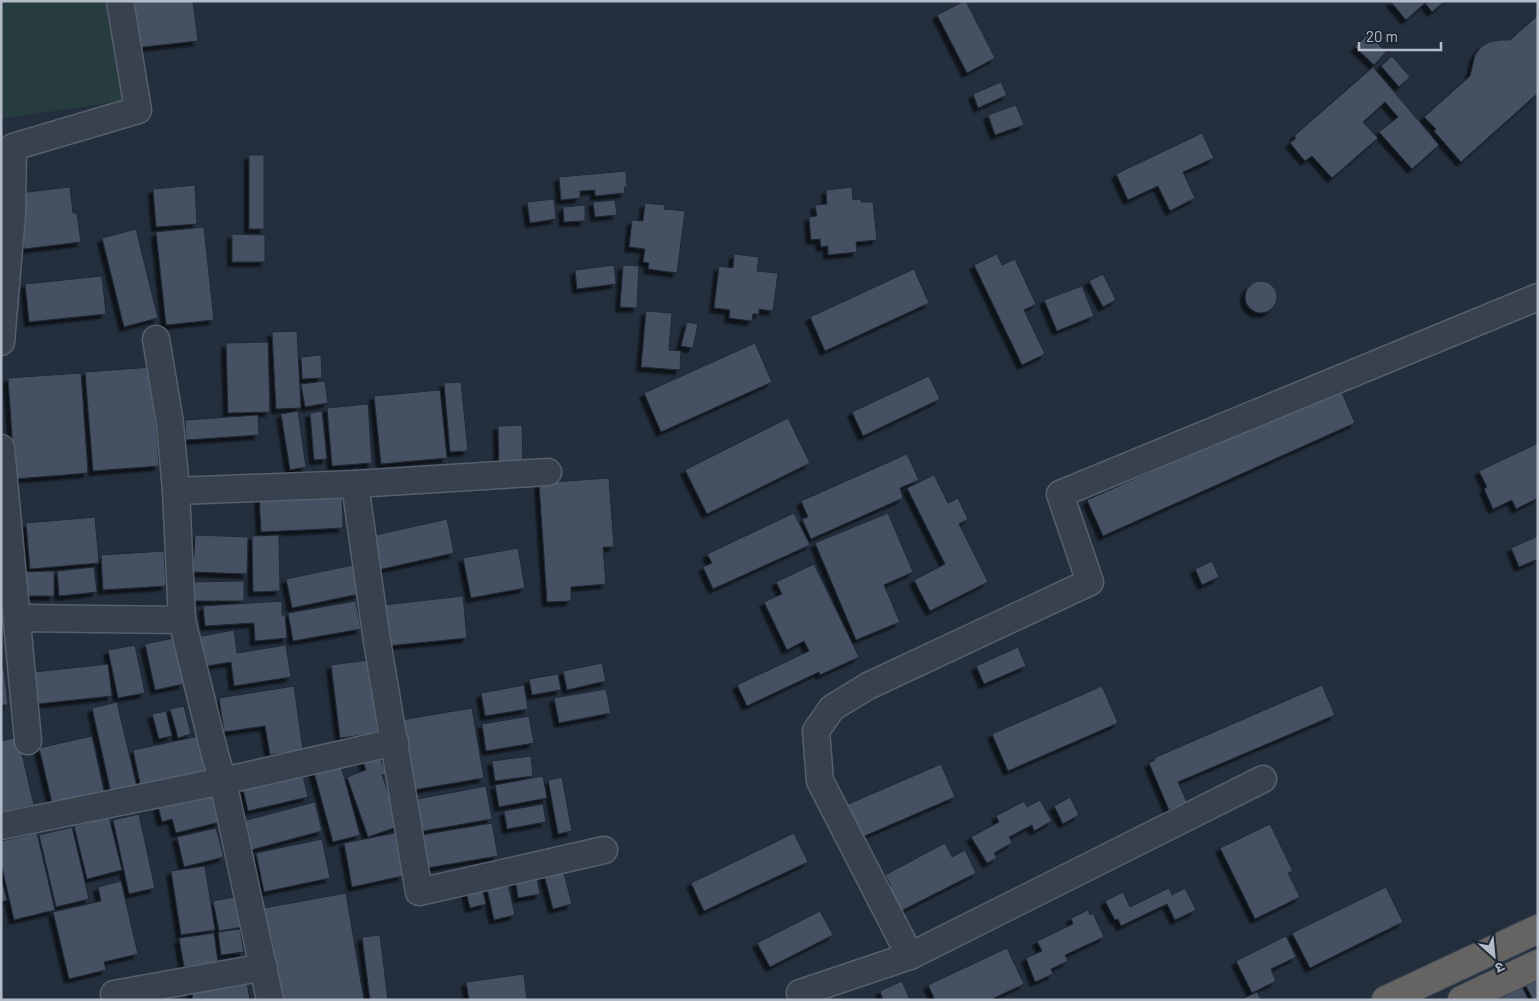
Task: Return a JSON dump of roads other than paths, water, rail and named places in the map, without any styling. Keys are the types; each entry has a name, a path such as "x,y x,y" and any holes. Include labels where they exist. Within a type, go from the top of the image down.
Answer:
{"highway":[{"path":"1386,1000 1538,928"},
{"path":"1462,1000 1538,964"}],"street":[{"path":"1,342 12,214 13,147 138,110 120,1"},
{"path":"910,956 820,780 816,730 832,708 868,686 1090,582 1060,494 1538,297"},
{"path":"156,339 170,423 176,490 182,620 223,781 270,1000"},
{"path":"1,448 28,741"},
{"path":"176,490 355,484 548,472"},
{"path":"355,484 377,641 418,892 604,850"},
{"path":"17,618 182,620"},
{"path":"1,826 223,781 395,742"},
{"path":"800,993 910,956 1263,779"},
{"path":"114,994 264,967"}]}
